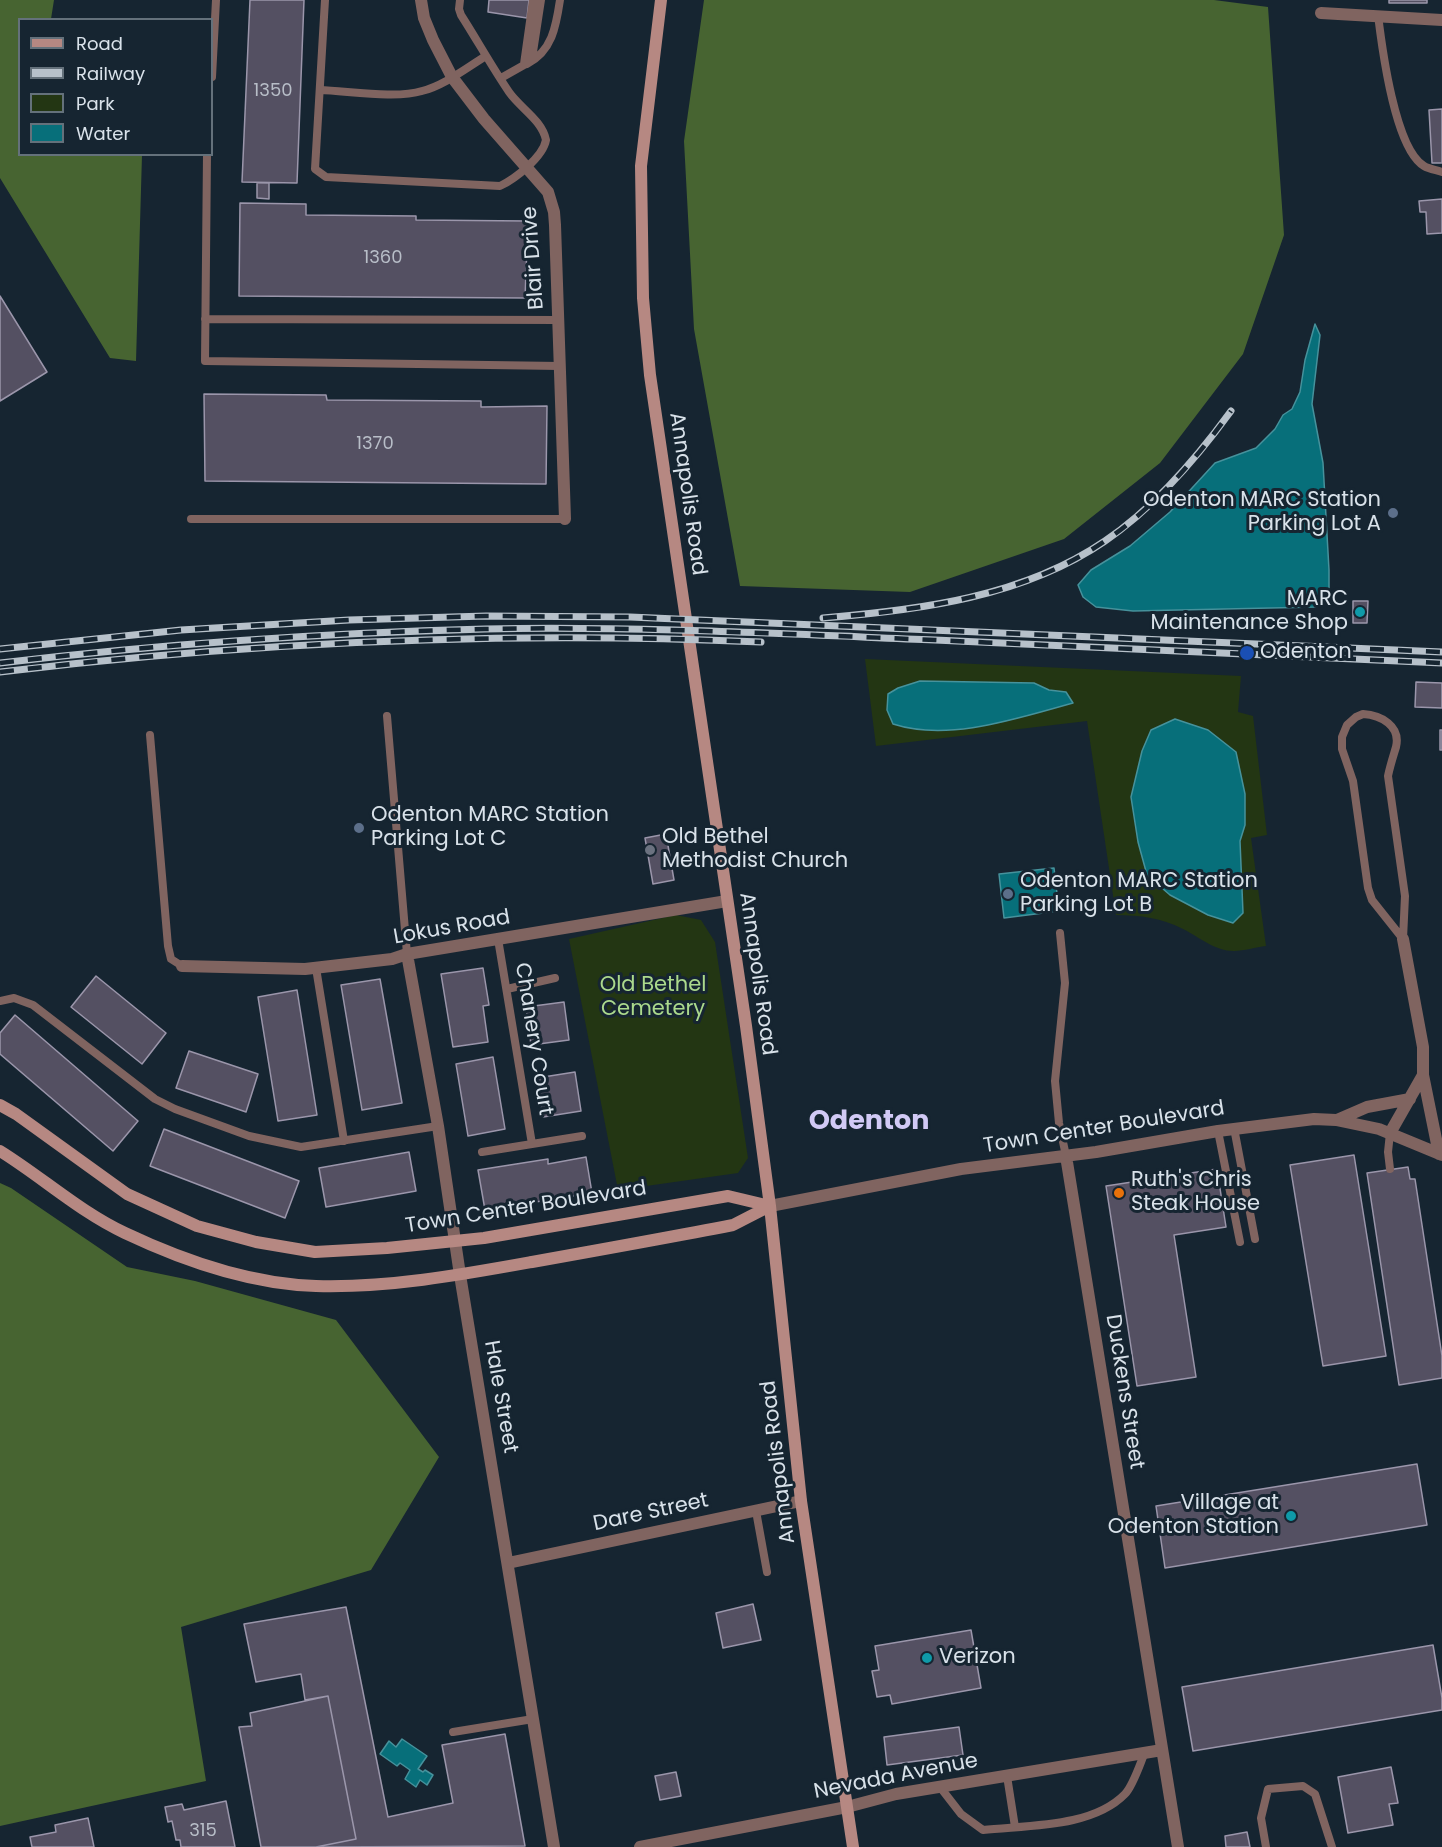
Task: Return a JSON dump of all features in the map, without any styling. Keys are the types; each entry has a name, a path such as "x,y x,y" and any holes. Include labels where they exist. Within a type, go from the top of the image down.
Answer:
{"main road":[{"path":"654,0 659,20"},
{"name":"Annapolis Road","path":"661,0 641,166 643,298 650,375 746,1026 770,1206 801,1501 853,1847"},
{"name":"Town Center Boulevard","path":"0,1105 16,1114 127,1194 197,1226 256,1242 315,1252 455,1242 728,1196 770,1206"},
{"name":"Town Center Boulevard","path":"0,1150 122,1232 201,1264 264,1280 315,1286 390,1284 460,1275 733,1226 770,1206"}],"street":[{"name":"Blair Drive","path":"421,0 424,18 452,77 473,106 548,192 554,212 565,519"},
{"path":"1347,0 1348,14"},
{"path":"1321,13 1442,20"},
{"name":"Lokus Road","path":"182,966 242,969 316,968 392,959 407,954 673,908 727,901"},
{"path":"1403,939 1423,1047 1423,1076 1441,1154"},
{"name":"Hale Street","path":"407,954 438,1126 460,1275 554,1847"},
{"path":"1390,1133 1423,1076"},
{"path":"1336,1120 1367,1107 1410,1099"},
{"name":"Town Center Boulevard","path":"770,1206 962,1169 1066,1156 1234,1128 1303,1120 1336,1120 1359,1124 1390,1133 1441,1154"},
{"name":"Duckens Street","path":"1066,1156 1178,1847"},
{"name":"Dare Street","path":"508,1563 801,1501"},
{"name":"Nevada Avenue","path":"640,1847 847,1807 896,1794 1162,1750"}],"lane":[{"path":"213,58 216,0"},
{"path":"325,0 315,169 326,177 500,186 511,181 544,148 545,135 538,123 509,92 486,56 461,15 460,0"},
{"path":"521,67 533,0"},
{"path":"521,67 529,59 534,46 541,0"},
{"path":"501,78 545,51 554,29 560,0"},
{"path":"1378,15 1385,70 1403,134 1412,152 1423,165 1442,172"},
{"path":"320,90 410,94 428,89 486,56"},
{"path":"207,156 205,361 560,366"},
{"path":"205,319 558,320"},
{"path":"191,519 565,519"},
{"path":"1363,714 1388,722 1396,733 1396,745 1388,776 1405,896 1403,939 1372,900 1368,888 1353,781 1342,749 1342,737 1347,725 1363,714"},
{"path":"387,716 407,954"},
{"path":"150,735 168,946 171,959 182,966"},
{"path":"1060,933 1065,983 1055,1081 1059,1123 1066,1156"},
{"name":"Chanery Court","path":"498,939 532,1144"},
{"path":"316,968 344,1141"},
{"path":"507,989 555,978"},
{"path":"0,1001 14,998 33,1005 154,1099 249,1136 301,1147 438,1126"},
{"path":"1234,1128 1255,1239"},
{"path":"1218,1131 1240,1242"},
{"path":"1390,1133 1388,1152 1390,1169"},
{"name":"Chanery Court","path":"482,1152 582,1136"},
{"path":"756,1511 767,1572"},
{"path":"453,1732 533,1719"},
{"path":"940,1787 961,1814 983,1830 1070,1821 1100,1812 1126,1793 1145,1752"},
{"path":"1007,1776 1015,1827"},
{"path":"1266,1847 1261,1818 1268,1789 1304,1786 1315,1794 1332,1847"}],"green space":[{"path":"0,0 54,0 51,18 18,18 18,156 142,156 136,361 110,358 0,178"},
{"path":"704,0 1214,0 1268,7 1284,235 1243,354 1160,463 1064,539 910,592 740,586 694,329 684,141"},
{"path":"865,659 1241,676 1238,712 1253,716 1267,835 1251,838 1266,946 1238,951 1227,950 1214,946 1167,922 1116,915 1087,721 876,746"},
{"name":"Old Bethel Cemetery","path":"676,915 701,920 715,942 748,1158 738,1173 618,1190 569,939"},
{"path":"0,1183 11,1188 127,1267 195,1281 336,1320 439,1457 371,1570 181,1627 206,1781 0,1826"}],"water":[{"path":"1315,324 1320,335 1312,404 1323,463 1329,597 1316,607 1133,611 1096,607 1083,597 1078,585 1091,570 1130,546 1170,512 1215,463 1256,448 1275,429 1283,415 1292,409 1300,392 1305,360"},
{"path":"920,681 1034,683 1049,690 1066,692 1073,703 1007,721 960,729 915,729 893,724 887,710 888,694"},
{"path":"1175,719 1208,730 1236,752 1245,794 1245,825 1240,841 1243,913 1233,923 1208,915 1170,895 1147,875 1138,842 1131,797 1142,751 1151,730"},
{"path":"1054,868 1059,911 1004,918 999,874"},
{"path":"402,1739 427,1756 418,1769 433,1775 427,1785 420,1780 416,1787 405,1779 410,1770 400,1763 397,1766 380,1754 389,1741 396,1747"}],"building":[{"path":"250,0 304,0 297,183 242,182"},
{"path":"489,0 529,0 527,18 488,12"},
{"path":"1389,0 1427,0 1427,3 1389,3"},
{"path":"1442,109 1442,163 1432,163 1429,110"},
{"path":"257,183 269,183 269,199 257,198"},
{"path":"1442,199 1442,233 1427,234 1426,212 1420,212 1419,201"},
{"path":"240,203 306,204 306,215 416,216 416,220 528,221 525,298 239,296"},
{"path":"0,296 47,372 0,401"},
{"path":"204,394 326,395 327,400 481,401 481,407 547,406 546,484 205,481"},
{"name":"MARC Maintenance Shop","path":"1353,601 1368,601 1367,623 1353,623"},
{"path":"1416,682 1442,683 1442,708 1415,707"},
{"path":"1440,730 1442,730 1442,750 1440,750"},
{"path":"666,834 674,880 653,884 645,838"},
{"path":"483,968 489,1005 483,1006 488,1042 453,1047 441,974"},
{"path":"96,976 166,1033 142,1064 71,1007"},
{"path":"380,979 402,1103 362,1110 341,985"},
{"path":"297,990 317,1115 278,1121 258,997"},
{"path":"564,1002 569,1040 531,1045 526,1007"},
{"path":"15,1015 138,1121 113,1151 0,1054 0,1033"},
{"path":"189,1051 258,1074 246,1112 176,1088"},
{"path":"493,1057 505,1129 468,1136 456,1064"},
{"path":"575,1072 581,1111 543,1117 537,1078"},
{"path":"164,1129 299,1181 285,1218 150,1166"},
{"path":"409,1152 416,1191 326,1207 319,1168"},
{"path":"1354,1155 1386,1356 1323,1366 1290,1165"},
{"path":"586,1157 592,1193 485,1210 478,1170 548,1159 548,1164"},
{"path":"1408,1167 1410,1179 1415,1179 1442,1356 1442,1378 1399,1385 1367,1173"},
{"path":"1217,1169 1226,1227 1174,1235 1196,1377 1137,1386 1106,1186"},
{"name":"Village at Odenton Station","path":"1417,1464 1427,1525 1165,1568 1156,1506"},
{"path":"753,1604 761,1640 723,1648 716,1613"},
{"path":"346,1607 388,1817 453,1803 442,1745 505,1734 525,1846 316,1847 356,1839 328,1696 305,1700 301,1674 256,1682 244,1624"},
{"name":"Verizon","path":"971,1630 981,1688 892,1704 890,1695 877,1697 872,1671 879,1670 875,1646"},
{"path":"1433,1645 1442,1710 1193,1751 1182,1687"},
{"path":"328,1696 356,1839 316,1847 261,1847 239,1727 252,1726 250,1713"},
{"path":"959,1727 963,1755 887,1765 884,1737"},
{"path":"1391,1767 1398,1803 1389,1804 1393,1825 1348,1833 1338,1777"},
{"path":"676,1772 681,1796 660,1800 655,1776"},
{"path":"226,1801 235,1847 181,1847 180,1840 176,1840 172,1821 168,1822 165,1807 182,1804 184,1810"},
{"path":"88,1818 94,1847 32,1847 30,1837 56,1832 55,1825"},
{"path":"1247,1832 1250,1847 1226,1847 1225,1836"}],"railway":[{"path":"823,618 933,605 970,598 1040,576 1073,560 1123,528 1158,498 1204,447 1231,411"},
{"path":"0,649 181,630 349,620 486,616 630,617 1442,652"},
{"path":"0,663 242,640 541,628 766,633 1442,663"},
{"path":"0,672 189,653 380,642 571,638 761,642"}],"place":[{"name":"Odenton MARC Station Parking Lot A","path":"1393,513"},
{"name":"MARC Maintenance Shop","path":"1360,612"},
{"name":"Odenton","path":"1247,653"},
{"name":"Odenton MARC Station Parking Lot C","path":"359,828"},
{"name":"Old Bethel Methodist Church","path":"650,850"},
{"name":"Odenton MARC Station Parking Lot B","path":"1008,894"},
{"name":"Ruth's Chris Steak House","path":"1119,1193"},
{"name":"Village at Odenton Station","path":"1291,1516"},
{"name":"Verizon","path":"927,1658"}],"district":[{"name":"Odenton","path":"869,1122"}]}
